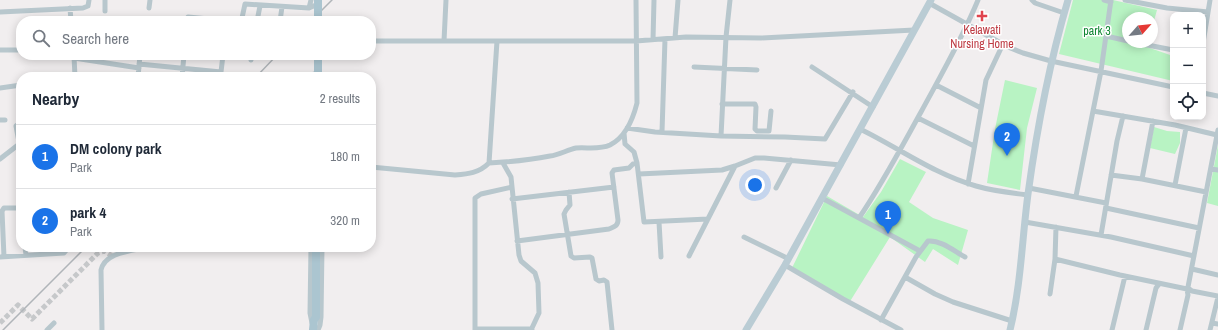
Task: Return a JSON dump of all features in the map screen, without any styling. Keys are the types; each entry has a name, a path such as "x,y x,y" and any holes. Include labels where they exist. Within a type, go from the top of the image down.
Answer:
{"main road":[{"path":"318,0 318,16"},
{"path":"318,60 320,72"},
{"path":"316,252 316,316 318,321 316,329"}],"street":[{"path":"0,12 86,8 89,0"},
{"path":"105,0 105,11"},
{"path":"149,8 150,0"},
{"path":"309,8 311,0"},
{"path":"242,16 245,2 260,6 309,8 316,5 321,0"},
{"path":"444,41 446,0"},
{"path":"376,167 461,175 484,169 489,164 550,156 578,148 602,147 610,145 625,131 634,116 637,103 636,0"},
{"path":"653,40 654,0"},
{"path":"676,38 678,0"},
{"path":"721,136 726,37 730,0"},
{"path":"859,218 878,190 900,151 968,25 978,0"},
{"path":"1032,0 1035,3 1064,13"},
{"path":"1010,330 1037,131 1051,61 1068,0"},
{"path":"1076,196 1101,71 1111,1 1104,0"},
{"path":"1125,0 1167,8 1208,12"},
{"path":"1206,24 1210,0"},
{"path":"746,330 787,262 930,2 1003,44 1024,53 1051,61 1170,86"},
{"path":"258,16 260,6"},
{"path":"281,16 282,7"},
{"path":"70,8 71,16"},
{"path":"376,41 636,41 676,38 761,38 914,30"},
{"path":"1106,36 1122,40"},
{"path":"662,132 665,39"},
{"path":"489,164 497,42"},
{"path":"968,184 988,74 1003,44"},
{"path":"1158,47 1170,49"},
{"path":"0,50 16,50"},
{"path":"74,60 75,72"},
{"path":"100,60 139,66 202,72"},
{"path":"138,72 140,60"},
{"path":"182,69 183,60"},
{"path":"221,72 222,60"},
{"path":"320,72 322,60"},
{"path":"694,67 757,70"},
{"path":"812,67 873,106"},
{"path":"936,85 981,108"},
{"path":"0,88 16,86"},
{"path":"625,131 825,139 853,92"},
{"path":"1206,94 1218,96"},
{"path":"722,104 755,104 755,129 757,131 769,131 771,110"},
{"path":"1093,111 1186,128 1218,131 1187,289 1188,295 1180,330"},
{"path":"1101,235 1123,116"},
{"path":"918,118 974,146"},
{"path":"1142,179 1153,121"},
{"path":"1175,186 1186,128"},
{"path":"860,129 885,141 929,168 968,184 983,188 1076,196 1199,228"},
{"path":"625,131 625,144 634,152 637,163 643,220 646,223 708,219"},
{"path":"0,159 16,147"},
{"path":"639,174 722,170 755,158 841,165"},
{"path":"776,188 791,160"},
{"path":"503,163 511,177 512,186 512,199 521,261 535,273 537,277 539,313 531,330 475,330 475,198 481,194 512,186"},
{"path":"517,241 609,229 616,226 618,220 613,171 629,168 633,164 637,163"},
{"path":"689,256 735,166"},
{"path":"1211,169 1218,170"},
{"path":"1111,175 1142,179 1206,192"},
{"path":"512,199 614,187"},
{"path":"569,192 570,205 564,212 571,256 574,258 592,258 596,279 607,282 612,330"},
{"path":"822,198 920,251"},
{"path":"16,208 3,209 2,257 65,252"},
{"path":"659,222 661,257"},
{"path":"1025,222 1101,235 1194,256"},
{"path":"1050,294 1055,259 1056,227"},
{"path":"744,237 881,320 901,330"},
{"path":"881,320 920,251 928,241 944,245 965,257"},
{"path":"102,330 102,264 112,256 128,252"},
{"path":"310,252 310,313 316,329 320,325 321,317 320,287 322,252"},
{"path":"1055,259 1218,297 1210,330"},
{"path":"1192,269 1218,275"},
{"path":"1112,330 1125,276"},
{"path":"905,277 935,294 953,302 1012,320"},
{"path":"1146,330 1156,288 1159,284"},
{"path":"47,330 54,323"},
{"path":"1212,323 1218,324"}],"green space":[{"name":"park 3","path":"1073,0 1113,0 1157,10 1156,12 1122,12 1122,48 1150,48 1170,55 1170,80 1059,54"},
{"path":"1005,80 1037,88 1027,128 1020,190 987,183 995,129"},
{"path":"1154,127 1167,131 1180,132 1180,143 1175,154 1150,148"},
{"path":"1218,145 1218,206 1207,203"},
{"path":"900,159 926,172 909,202 933,218 968,230 958,265 933,249 925,262 890,237 849,303 791,270 827,196 863,217 881,192"}],"tunnel":[{"path":"0,323 18,305 32,319 98,253 102,252"},
{"path":"106,252 112,256"}],"railway":[{"path":"316,16 332,0"},
{"path":"261,72 272,60"},
{"path":"3,330 81,252"}],"place":[{"name":"Kelawati Nursing Home","path":"982,16"},
{"name":"park 4","path":"1007,156"},
{"name":"DM colony park","path":"888,234"}]}
